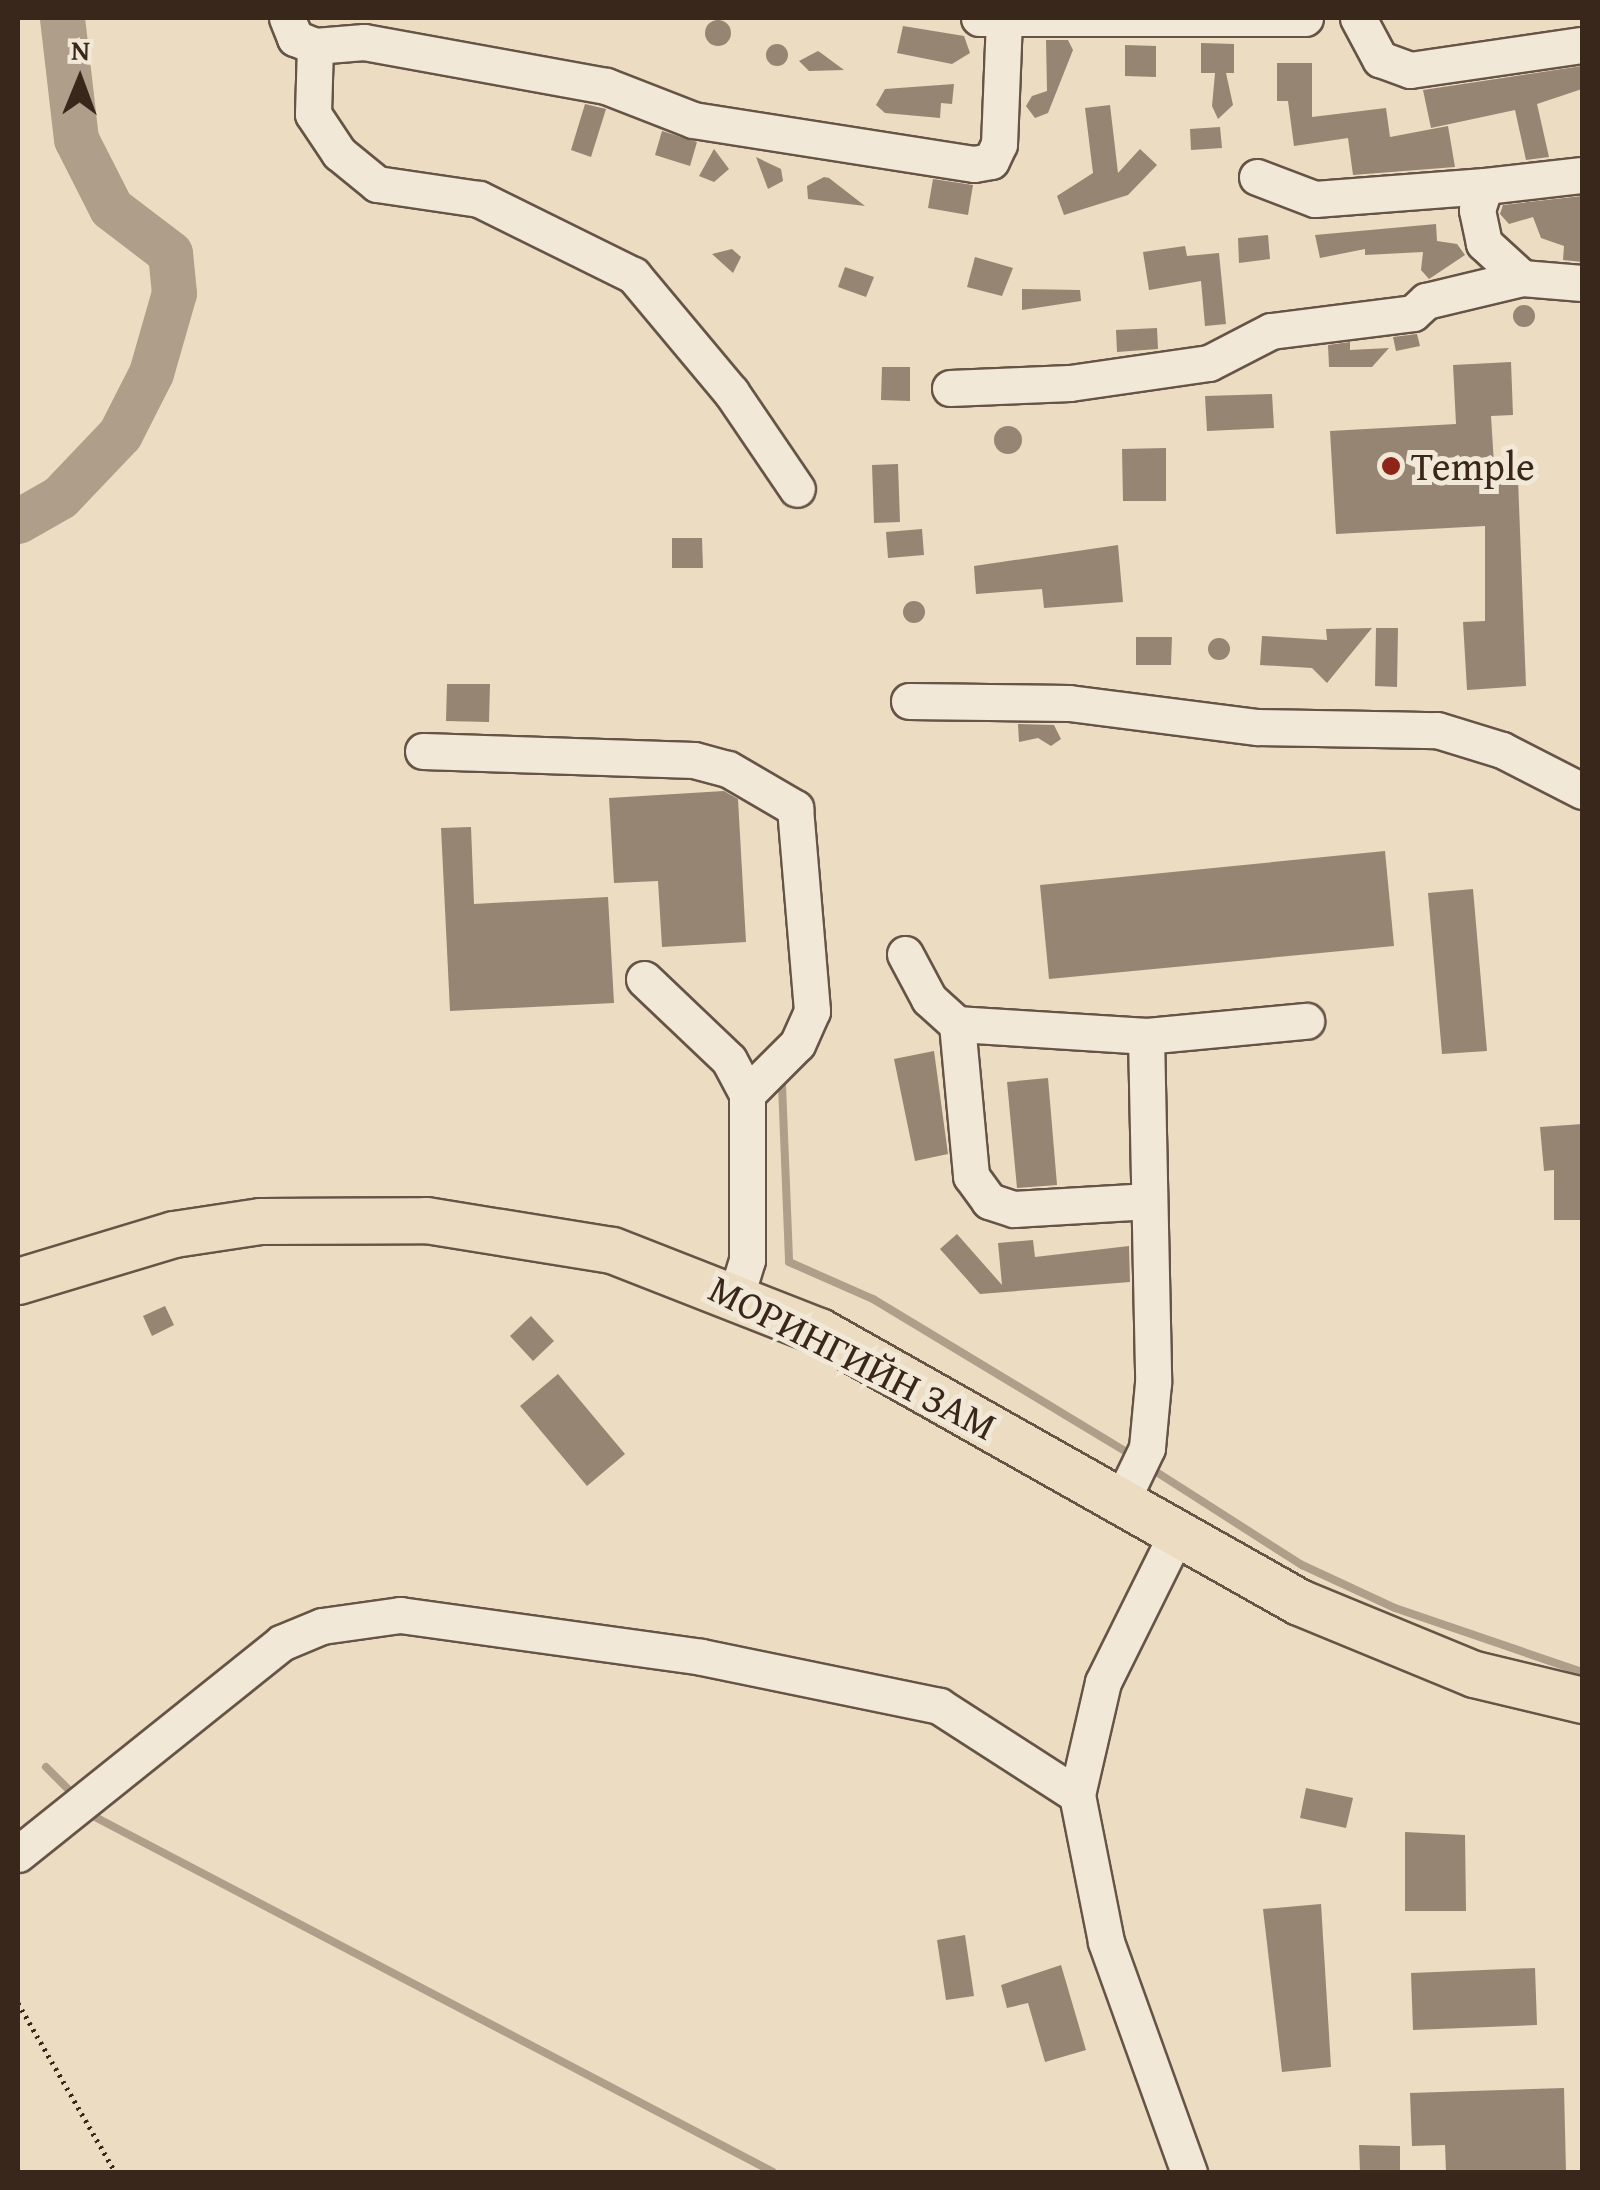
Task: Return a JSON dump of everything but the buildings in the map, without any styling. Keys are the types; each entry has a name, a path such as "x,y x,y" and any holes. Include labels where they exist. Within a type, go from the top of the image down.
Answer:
{"main road":[{"name":"МОРИНГИЙН ЗАМ","path":"18,1282 174,1234 346,1217 515,1230 612,1250 736,1295 870,1358 1176,1535 1376,1637 1474,1674 1582,1700"}],"street":[{"path":"287,18 295,38 315,46 382,46 606,86 693,120 974,164 991,162 999,144 991,19 1305,18"},
{"path":"1358,18 1380,59 1410,70 1582,45"},
{"path":"315,46 313,114 339,154 377,184 479,199 633,275 731,392 796,489"},
{"path":"1256,176 1315,199 1582,174"},
{"path":"1484,186 1477,210 1484,243 1522,278"},
{"path":"950,388 1070,383 1209,363 1272,332 1412,313 1426,301 1522,278 1582,283"},
{"path":"910,701 1069,703 1256,727 1437,730 1502,750 1582,791"},
{"path":"424,750 694,760 728,768 795,808 812,1011 797,1044 747,1094"},
{"path":"905,954 929,999 956,1024 1146,1036 1306,1021"},
{"path":"644,978 729,1060 747,1094 747,1260 736,1295"},
{"path":"956,1024 970,1176 989,1201 1014,1209 1149,1201"},
{"path":"1121,1502 1147,1448 1152,1399 1146,1036"},
{"path":"1176,1535 1103,1682 1077,1795 1106,1942 1189,2172"},
{"path":"18,1854 282,1643 322,1626 400,1614 701,1657 939,1706 1077,1795"}],"path":[{"path":"18,2003 116,2172"}],"waterway":[{"path":"18,521 60,497 120,434 151,373 174,293 170,253 111,208 76,139 62,18"},
{"path":"782,1085 789,1262 873,1299 1123,1450"},
{"path":"1158,1473 1302,1565 1395,1608 1582,1672"},
{"path":"46,1767 67,1788"},
{"path":"95,1817 773,2172"}],"place":[{"name":"Temple","path":"1391,466"}]}
